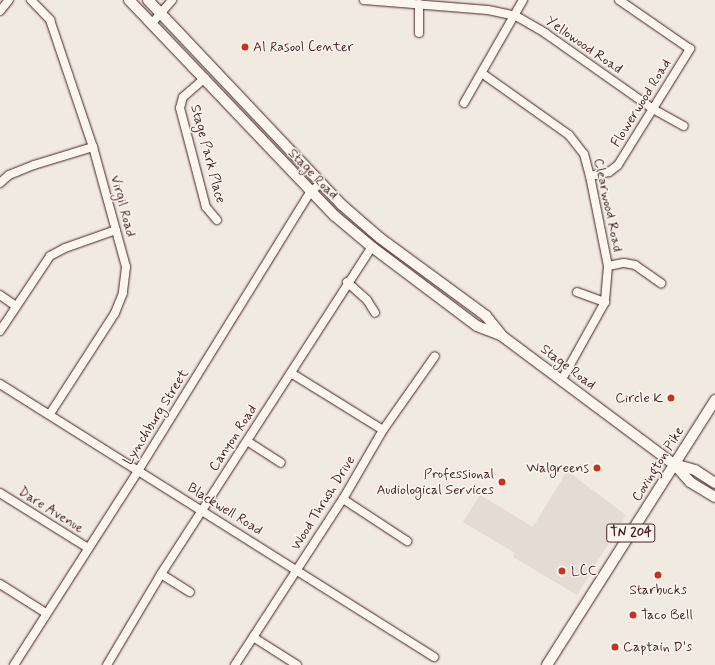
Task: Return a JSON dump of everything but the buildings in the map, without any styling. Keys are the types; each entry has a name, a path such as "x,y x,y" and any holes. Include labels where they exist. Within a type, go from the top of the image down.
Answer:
{"main road":[{"name":"Stage Road","path":"129,0 205,78 310,192 372,247 477,326 502,336"},
{"name":"Stage Road","path":"148,0 320,184 380,238 486,316 502,336 674,464 690,482 715,497"},
{"name":"Covington Pike","path":"547,665 715,400"},
{"name":"Stage Road","path":"674,464 695,470 715,483"}],"street":[{"path":"0,11 9,0"},
{"name":"Virgil Road","path":"31,0 50,20 93,147 126,267 123,292 115,313 50,414"},
{"path":"152,22 172,0"},
{"name":"Yellowood Road","path":"364,0 419,4 516,16 545,33 653,109 684,126"},
{"path":"464,103 483,74 516,16 523,0"},
{"name":"Flowerwood Road","path":"590,176 609,172 618,165 690,49 619,0"},
{"path":"419,4 419,33"},
{"name":"Clearwood Road","path":"483,74 569,135 584,154 590,176 608,266 605,302 562,381"},
{"name":"Stage Park Place","path":"205,78 183,97 180,108 206,207 217,220"},
{"path":"0,183 9,175 34,165 93,147"},
{"name":"Lynchburg Street","path":"14,665 138,471 310,192 320,184"},
{"path":"0,331 50,256 65,248 116,230"},
{"name":"Canyon Road","path":"107,665 161,574 247,442 347,282 372,247"},
{"path":"608,266 624,263 635,265 661,283"},
{"path":"347,282 367,300 375,313"},
{"path":"577,292 605,302"},
{"path":"0,295 16,306"},
{"name":"Wood Thrush Drive","path":"235,665 343,499 383,430 435,356"},
{"path":"291,372 383,430"},
{"name":"Blackwell Road","path":"0,384 50,414 434,657"},
{"path":"247,442 281,463"},
{"name":"Dare Avenue","path":"0,493 88,548"},
{"path":"343,499 407,541"},
{"path":"161,574 190,592"},
{"path":"0,584 46,613"},
{"path":"253,637 297,665"}],"shaded area":[{"path":"567,471 626,515 577,595 513,557 515,553 463,522 480,495 533,527"}],"place":[{"name":"Al Rasool Center","path":"245,47"},
{"name":"Circle K","path":"671,398"},
{"name":"Walgreens","path":"597,468"},
{"name":"Professional Audiological Services","path":"502,482"},
{"name":"LCC","path":"562,571"},
{"name":"Starbucks","path":"658,575"},
{"name":"Taco Bell","path":"633,615"},
{"name":"Captain D's","path":"615,647"}]}
